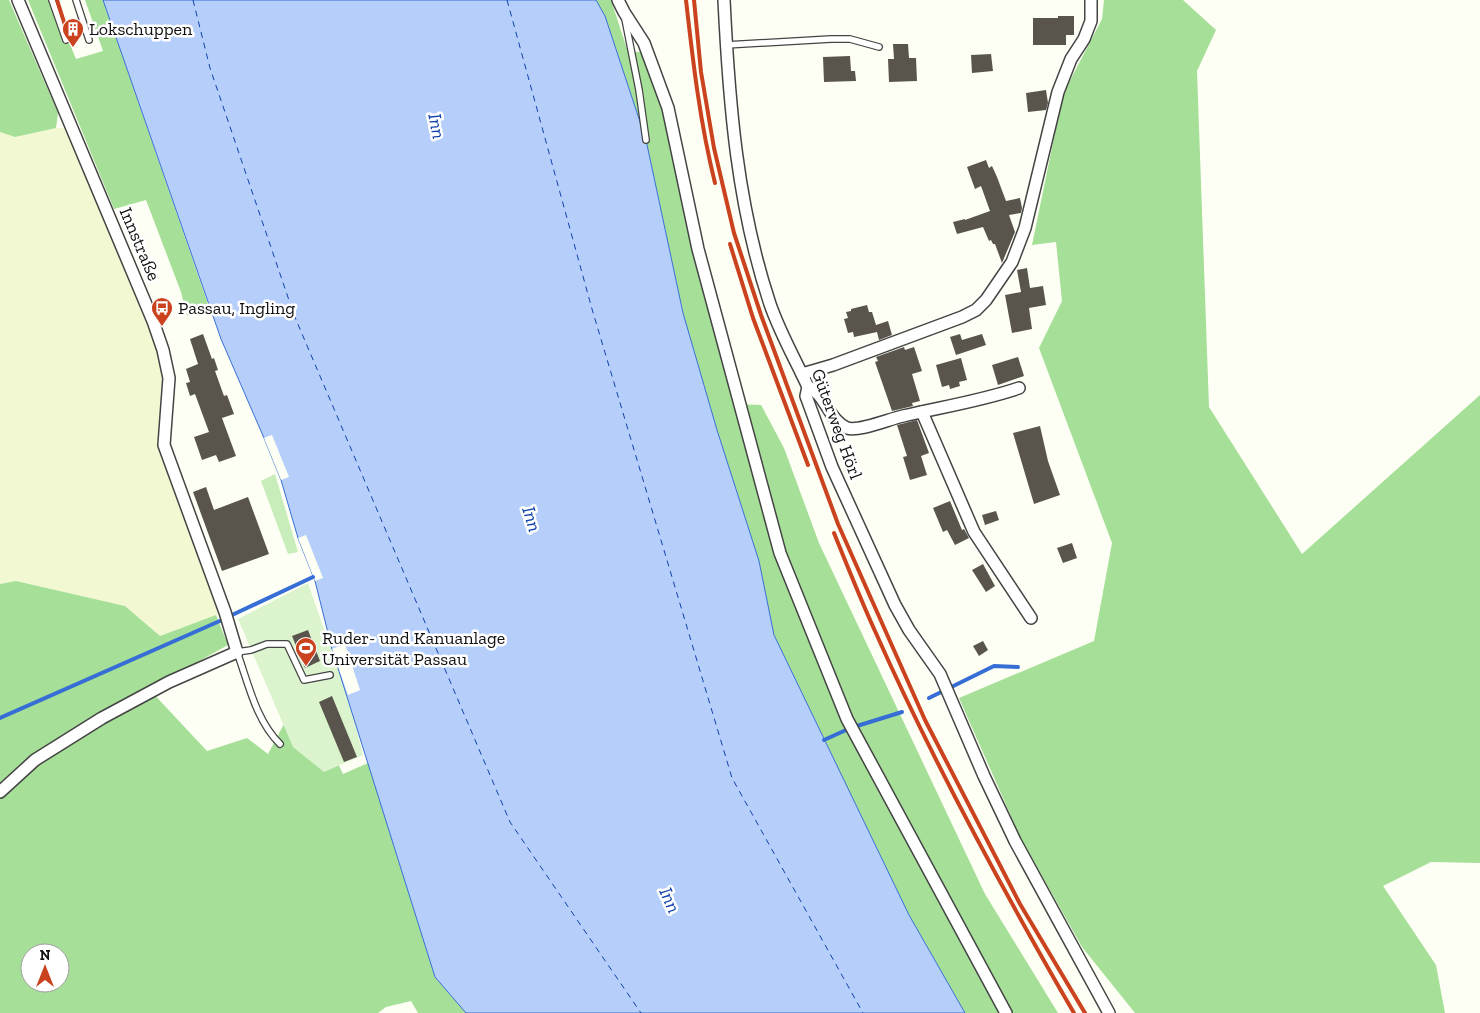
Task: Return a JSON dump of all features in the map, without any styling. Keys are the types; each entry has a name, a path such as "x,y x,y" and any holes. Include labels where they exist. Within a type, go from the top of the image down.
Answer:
{"street":[{"name":"Innstraße","path":"18,0 153,321 163,350 169,378 164,445 238,652"},
{"path":"618,0 644,43 668,108 698,249 780,553 847,719 1006,1013"},
{"name":"Güterweg Hörl","path":"724,0 734,145 742,197 770,304 785,342 808,387 806,396 832,467 895,605 909,630 940,674 984,776 1015,841 1109,1013"},
{"path":"802,374 833,365 962,317 976,310 986,300 1012,262 1025,228 1058,92 1071,59 1084,39 1091,21 1091,0"},
{"path":"808,387 816,390 833,416 849,429 1005,393 1019,388"},
{"path":"922,412 974,532 1031,618"},
{"path":"0,792 35,760 102,718 168,682 238,652"}],"lane":[{"path":"52,0 66,40"},
{"path":"76,0 89,40"},
{"path":"624,12 639,90 646,140"},
{"path":"726,45 850,39 879,47"},
{"path":"280,744 270,734 260,713 238,652 251,650 267,644 287,644 304,680 330,675"}],"green space":[{"path":"0,0 9,0 58,113 56,128 15,137 0,132"},
{"path":"28,0 52,0 76,59 103,51 85,0 103,0 209,307 187,316 181,292 146,200 114,209"},
{"path":"596,0 611,0 628,52 643,52 662,102 737,404 761,405 784,448 819,543 985,894 1058,1013 965,1013 909,915 774,635 759,561 717,430 683,313 646,140 605,16"},
{"path":"1104,0 1183,0 1216,30 1197,71 1209,407 1302,554 1480,395 1480,863 1431,862 1383,886 1436,965 1445,1013 1135,1013 1082,947 1021,839 959,698 1094,641 1112,543 1039,348 1062,301 1056,242 1032,245 1063,94 1102,19"},
{"path":"56,128 72,128 163,350 164,445 225,612 160,636 125,606 16,581 0,584 0,132 15,137"},
{"path":"275,474 298,552 288,554 261,481"},
{"path":"16,581 125,606 160,636 216,615 228,645 149,689 207,751 247,738 268,754 284,724 310,706 343,774 368,763 435,977 466,1013 418,1013 411,1001 386,1007 378,1013 0,1013 0,584"},
{"name":"Ruder- und Kanuanlage Universität Passau","path":"308,583 327,638 345,644 348,695 363,755 324,772 293,747 238,619"}],"water":[{"name":"Inn","path":"103,0 596,0 605,16 646,140 683,313 717,430 759,561 774,635 909,915 965,1013 466,1013 435,977 332,649 315,581 298,538 281,480 221,339"}],"pier":[{"path":"272,435 289,477 281,480 264,438"},
{"path":"306,535 323,578 315,581 298,538"},
{"path":"345,644 360,690 348,695 332,649"}],"building":[{"path":"1058,16 1074,16 1074,35 1066,35 1066,45 1033,45 1033,18 1058,18"},
{"path":"893,44 908,44 909,58 916,58 917,81 889,82 888,59 894,59"},
{"path":"991,54 993,71 972,73 971,55"},
{"path":"850,56 851,71 855,71 856,81 824,82 823,57"},
{"path":"1046,90 1048,103 1046,110 1028,112 1026,93"},
{"path":"986,160 989,168 992,166 1006,201 1020,198 1022,208 1021,213 1009,215 1015,232 1002,263 995,244 991,240 989,241 983,227 957,234 953,222 965,220 990,211 981,186 975,189 967,167"},
{"path":"1027,268 1030,288 1043,286 1046,305 1029,308 1032,329 1012,333 1005,295 1021,292 1017,270"},
{"path":"867,305 869,312 872,312 876,325 888,321 892,335 879,340 877,332 854,337 853,332 848,333 844,319 848,318 846,312"},
{"path":"203,334 212,359 214,358 218,370 215,371 224,396 227,395 234,414 222,418 236,456 219,462 216,455 202,460 194,437 209,432 195,394 190,396 186,383 190,382 186,369 198,364 190,339"},
{"path":"960,334 962,340 982,334 986,345 956,355 950,337"},
{"path":"904,347 905,350 914,347 922,371 912,374 920,401 912,403 913,406 892,411 875,362 878,361 876,357"},
{"path":"1018,357 1024,376 998,385 992,365"},
{"path":"961,358 967,380 959,382 960,386 950,389 949,385 942,387 936,365"},
{"path":"917,420 929,453 921,456 927,475 910,480 903,457 907,456 897,425"},
{"path":"1040,426 1048,461 1060,495 1034,504 1013,433"},
{"path":"206,487 214,510 248,497 269,554 222,571 193,492"},
{"path":"950,501 962,530 964,529 969,538 955,545 947,530 943,532 933,508"},
{"path":"996,511 999,520 985,525 982,515"},
{"path":"1072,543 1077,558 1063,563 1057,548"},
{"path":"983,564 995,586 986,592 972,570"},
{"path":"308,630 320,661 305,668 292,636"},
{"path":"983,641 988,650 979,656 973,646"},
{"path":"332,696 357,757 344,762 319,702"}],"waterway":[{"path":"232,615 313,577"},
{"path":"0,718 222,620"},
{"path":"929,698 994,666 1018,667"},
{"path":"857,726 902,712"},
{"path":"824,740 846,730"}],"ferry route":[{"path":"193,0 210,68 294,315 510,822 641,1013"},
{"path":"507,0 592,309 732,778 863,1013"}],"railway":[{"path":"57,0 70,41"},
{"path":"686,0 701,115 715,183"},
{"path":"694,0 701,72 714,148 734,233 761,315 838,524 925,720 1020,904 1085,1013"},
{"path":"730,244 753,318 808,465"},
{"path":"834,533 875,631 920,729 995,872 1074,1013"}],"place":[{"name":"Lokschuppen","path":"73,48"},
{"name":"Passau, Ingling","path":"162,327"},
{"name":"Ruder- und Kanuanlage Universität Passau","path":"306,667"}]}
